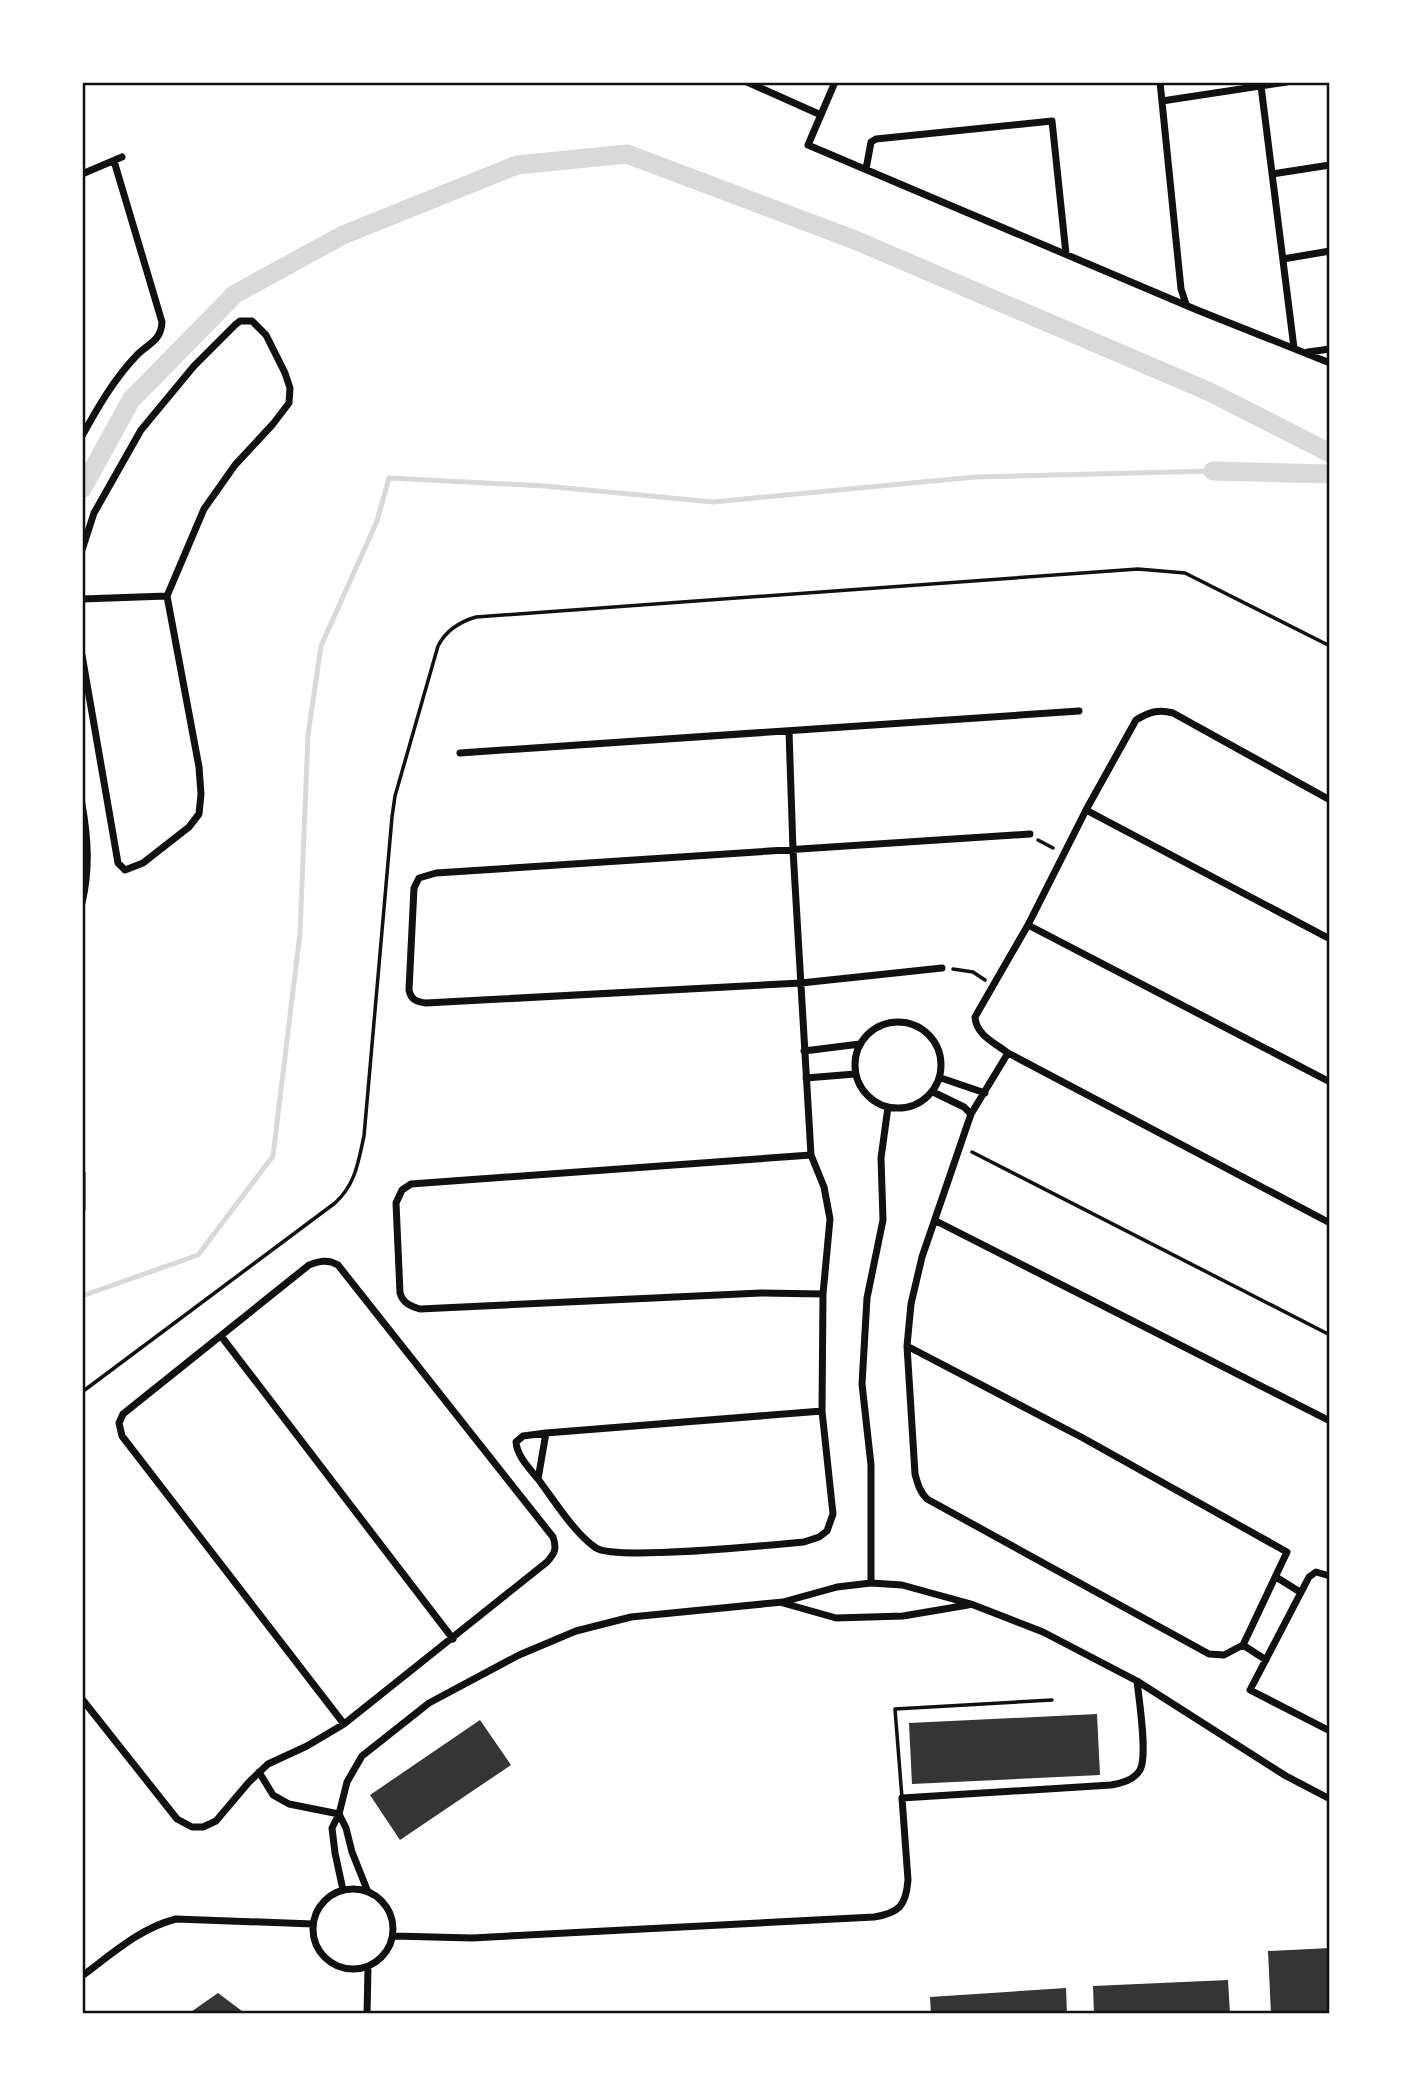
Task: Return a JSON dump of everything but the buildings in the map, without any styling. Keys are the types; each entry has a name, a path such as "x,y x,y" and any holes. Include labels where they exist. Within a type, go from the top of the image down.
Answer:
{"street":[{"path":"747,82 821,115"},
{"path":"835,82 808,145 1330,363"},
{"path":"1160,82 1181,289 1186,304"},
{"path":"1163,101 1287,82"},
{"path":"1261,86 1294,348"},
{"path":"866,169 871,142 876,139 1052,121 1066,254"},
{"path":"82,174 118,159 162,322 157,338 131,362 108,390 82,436"},
{"path":"1272,174 1330,165"},
{"path":"1283,259 1330,251"},
{"path":"82,550 94,513 141,430 194,366 235,325 240,321 252,321 266,335 285,373 290,388 289,403 234,465 204,509 166,596 199,766 199,814 189,827 143,863 125,870 118,863 82,655"},
{"path":"1307,352 1330,349"},
{"path":"82,599 166,596"},
{"path":"460,753 1079,711"},
{"path":"1330,800 1173,713 1154,711 1136,720 1086,810 1028,925 975,1017 976,1027 980,1032 1008,1053 1330,1223"},
{"path":"789,730 793,850 811,1156 824,1186 830,1219 823,1294 822,1411 833,1514 827,1531 811,1541 635,1554 605,1552 577,1530 516,1446 516,1442 523,1436 546,1433 822,1411"},
{"path":"82,804 88,833 88,858 87,883 82,903"},
{"path":"1086,810 1330,939"},
{"path":"943,968 801,983 426,1003 415,1000 409,990 414,888 419,878 436,873 1030,834"},
{"path":"1028,925 1330,1082"},
{"path":"895,1021 922,1028 933,1038 940,1050 943,1064 933,1092 924,1101 900,1109 876,1103 866,1095 855,1074 855,1058 860,1044 869,1033 881,1025 895,1021"},
{"path":"804,1051 860,1044"},
{"path":"907,1346 1083,1438 1287,1552 1243,1645 1224,1655 1209,1654 921,1493 915,1474 907,1346 911,1304 922,1257 971,1114 1008,1053"},
{"path":"806,1078 855,1074"},
{"path":"940,1078 985,1093"},
{"path":"933,1092 964,1107 971,1114"},
{"path":"871,1583 871,1465 862,1384 867,1298 883,1220 881,1158 888,1107"},
{"path":"811,1156 411,1184 402,1190 396,1203 400,1293 407,1304 420,1309 761,1293 823,1294"},
{"path":"82,1173 82,1209"},
{"path":"936,1221 1330,1421"},
{"path":"82,1699 177,1819 192,1828 203,1827 216,1821 268,1764 344,1724 453,1639 547,1562 555,1552 553,1537 338,1265 332,1261 309,1265 123,1414 119,1429 344,1724"},
{"path":"221,1336 453,1639"},
{"path":"538,1479 546,1433"},
{"path":"1330,1576 1314,1572 1300,1592 1250,1690 1330,1731"},
{"path":"1276,1577 1300,1592"},
{"path":"343,1890 332,1828 339,1814 347,1782 362,1756 429,1703 519,1655 576,1631 631,1617 783,1602 837,1587 871,1583 902,1585 971,1604 1043,1632 1137,1681 1286,1776 1330,1799"},
{"path":"783,1602 836,1618 903,1616 971,1604"},
{"path":"1243,1645 1266,1660"},
{"path":"393,1936 472,1938 886,1915 896,1911 907,1894 902,1798 1125,1782 1140,1770 1143,1758 1137,1681"},
{"path":"258,1772 273,1795 289,1804 339,1814"},
{"path":"339,1814 368,1892"},
{"path":"343,1890 368,1892 380,1899 389,1909 394,1922 389,1949 369,1967 355,1970 341,1968 328,1961 313,1938 316,1912 331,1895 343,1890"},
{"path":"82,1976 144,1931 176,1919 313,1924"},
{"path":"367,2014 369,1967"}],"lane":[{"path":"82,1392 347,1192 364,1136 395,796 438,646 452,628 465,620 476,617 1138,569 1185,573 1330,646"},
{"path":"902,1798 895,1709 1052,1700"}],"path":[{"path":"1030,834 1064,855"},
{"path":"943,968 972,972 992,985"},
{"path":"960,1146 1330,1335"}],"waterway":[{"path":"82,489 131,400 235,294 343,235 517,165 627,154 855,240 1210,392 1330,453"},
{"path":"82,1296 198,1255 273,1156 300,933 308,735 321,646 377,521 389,478 545,486 713,502 975,477 1213,471"},
{"path":"1213,471 1330,474"}]}
